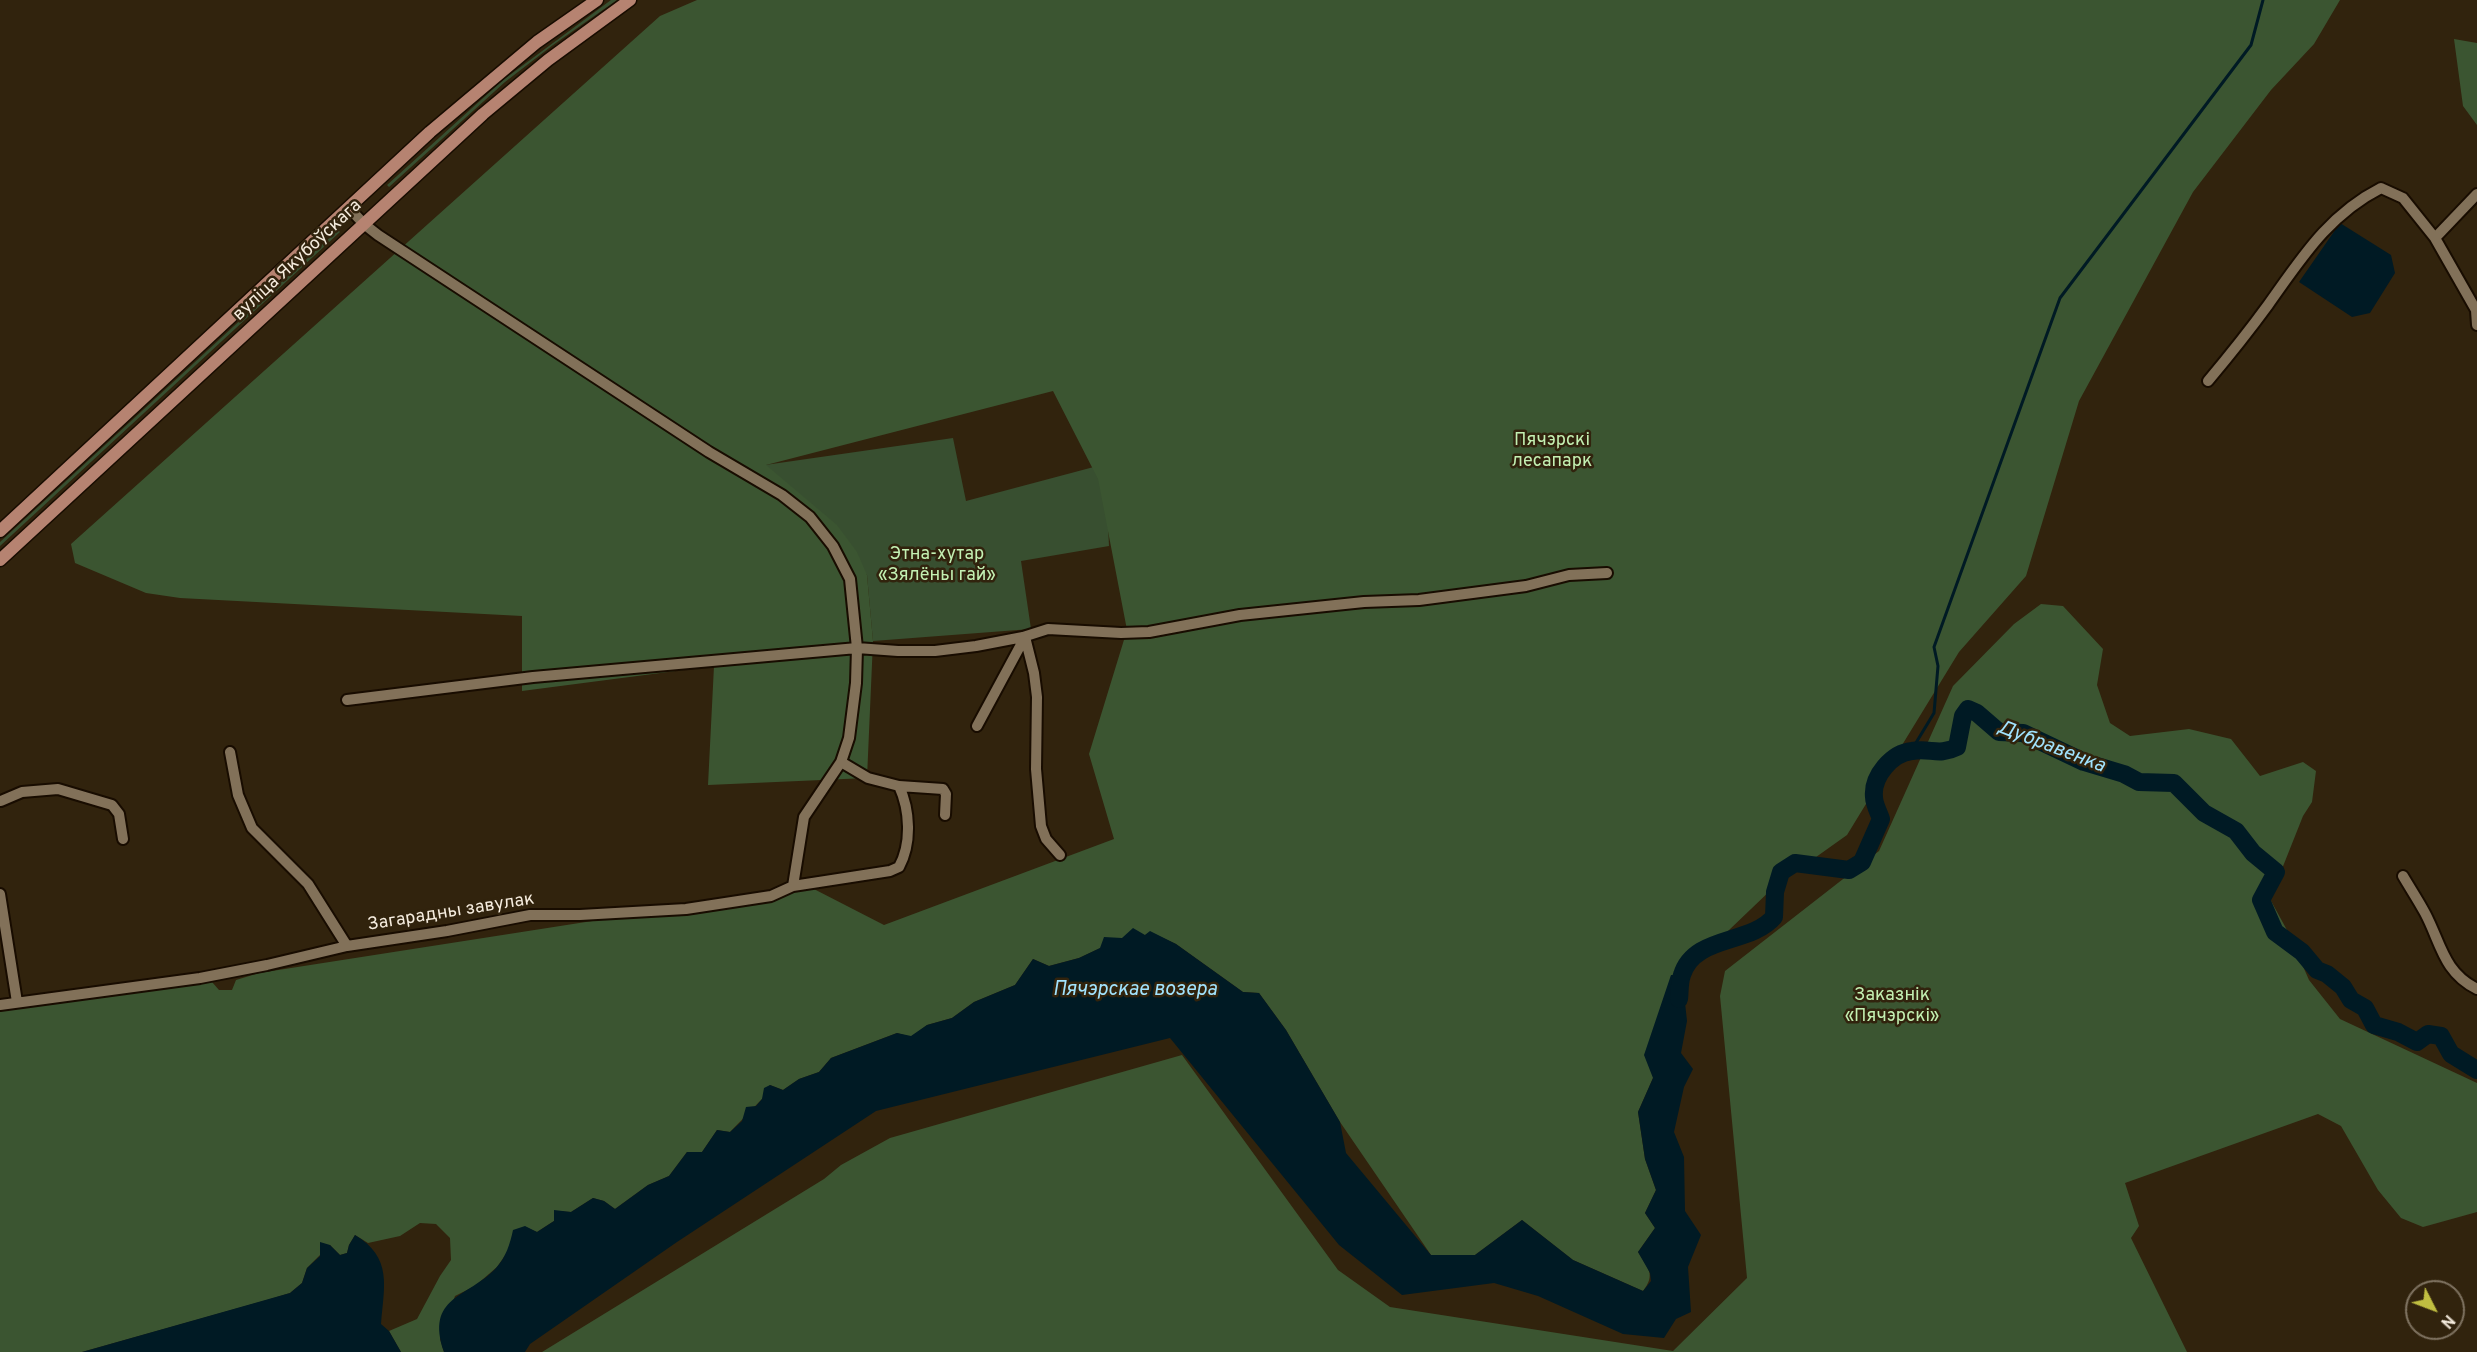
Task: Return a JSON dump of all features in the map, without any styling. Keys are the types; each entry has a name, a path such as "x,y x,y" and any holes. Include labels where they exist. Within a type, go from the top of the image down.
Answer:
{"main road":[{"name":"вуліца Якубоўскага","path":"0,531 430,132 537,42 597,0"},
{"name":"вуліца Якубоўскага","path":"0,560 483,114 548,60 630,0"}],"street":[{"path":"2208,381 2313,241 2357,200 2381,188 2403,198 2435,238 2476,310 2477,325"},
{"path":"2435,238 2477,194"},
{"path":"349,208 364,224 709,452 782,495 810,517 833,546 850,579 857,648 856,682 850,727 841,762 804,817 793,886"},
{"path":"347,700 533,676 857,648 934,651 976,646 1048,629 1121,633 1149,632 1240,615 1364,602 1419,600 1526,586 1569,575 1607,573"},
{"path":"977,726 1025,636"},
{"path":"1025,636 1037,697 1036,769 1041,826 1046,839 1060,855"},
{"path":"230,752 238,795 252,828 308,884 347,946"},
{"path":"841,762 868,778 899,786 943,789 946,794 945,815"},
{"name":"Загарадны завулак","path":"0,1005 200,978 347,946 447,931 531,915 580,915 686,909 771,896 793,886 890,871 899,867 907,845 905,801 899,786"},
{"path":"0,803 22,792 58,789 112,805 119,814 123,839"},
{"path":"2403,876 2426,915 2446,960 2460,977 2477,989"},
{"path":"0,894 16,1002"}],"green space":[{"path":"611,0 617,0 505,82 389,187 387,185 503,80"},
{"name":"Пячэрскі лесапарк","path":"697,0 2340,0 2314,44 2271,90 2193,192 2079,401 2026,576 1959,652 1847,835 1774,887 1682,975 1671,976 1653,1078 1638,1112 1645,1159 1656,1190 1645,1213 1655,1228 1638,1252 1650,1276 1643,1291 1573,1260 1522,1220 1475,1255 1431,1255 1340,1122 1286,1030 1259,993 1243,992 1176,944 1150,932 1145,935 1122,938 1079,958 1049,966 1033,959 1015,985 974,1002 952,1018 927,1025 911,1037 897,1033 831,1058 819,1072 799,1079 783,1090 770,1085 762,1099 730,1132 717,1130 702,1152 687,1152 669,1176 648,1185 615,1209 604,1201 593,1198 571,1212 554,1211 554,1221 537,1232 525,1227 497,1267 475,1286 455,1296 440,1339 444,1352 401,1352 389,1331 417,1319 451,1260 450,1238 436,1224 420,1223 400,1236 368,1243 355,1235 347,1253 340,1255 330,1245 307,1268 302,1283 290,1293 82,1352 0,1352 0,1011 212,982 219,990 232,990 236,980 259,973 810,887 884,925 1114,839 1089,754 1127,630 1098,479 1053,391 766,465 837,525 857,552 867,575 873,641 867,778 708,785 714,666 522,691 522,616 180,598 146,593 75,563 71,544 660,16"},
{"path":"2454,39 2477,43 2477,125 2463,106"},
{"path":"338,230 340,232 0,546 0,542"},
{"name":"Этна-хутар «Зялёны гай»","path":"953,438 966,501 1105,464 1109,546 1021,561 1031,629 873,641 867,575 765,465"},
{"name":"Заказнік «Пячэрскі»","path":"2041,604 2063,606 2103,649 2097,685 2110,723 2130,736 2189,729 2231,739 2260,776 2303,762 2316,771 2312,802 2303,816 2270,899 2288,932 2309,980 2340,1019 2477,1083 2477,1212 2423,1227 2401,1218 2378,1190 2341,1126 2318,1114 2125,1183 2139,1226 2131,1238 2187,1352 542,1352 824,1179 841,1165 890,1138 1182,1055 1338,1270 1390,1307 1673,1351 1747,1278 1720,996 1725,971 1879,851 1953,686 2014,624"}],"water":[{"path":"2340,223 2391,255 2395,273 2370,313 2352,317 2299,282"},
{"name":"Пячэрскае возера","path":"1133,928 1145,935 1150,931 1176,944 1243,992 1259,993 1286,1030 1340,1122 1346,1153 1431,1255 1475,1255 1522,1220 1573,1260 1643,1291 1651,1281 1650,1273 1638,1252 1655,1228 1645,1213 1656,1190 1645,1159 1638,1112 1653,1078 1644,1055 1671,975 1682,975 1687,1021 1681,1053 1693,1069 1684,1087 1674,1132 1684,1157 1685,1211 1701,1235 1688,1267 1691,1312 1676,1319 1664,1338 1623,1334 1538,1296 1494,1283 1402,1295 1339,1245 1170,1038 876,1111 677,1242 530,1344 525,1352 444,1352 440,1334 440,1319 445,1309 452,1300 496,1268 507,1250 513,1230 525,1226 537,1232 554,1221 554,1210 571,1212 593,1198 604,1201 615,1209 648,1185 669,1176 687,1152 702,1152 717,1130 730,1132 742,1121 746,1107 756,1106 762,1099 764,1088 770,1085 783,1090 799,1079 819,1072 831,1058 897,1033 911,1036 927,1025 952,1018 974,1002 1015,985 1033,959 1049,966 1079,958 1100,948 1104,937 1122,938"},
{"path":"355,1235 376,1253 381,1263 384,1285 381,1324 389,1331 401,1352 82,1352 290,1293 302,1283 307,1268 320,1256 320,1242 330,1245 340,1255 347,1253"}],"waterway":[{"path":"1911,751 1934,713 1938,666 1934,647 2060,298 2251,45 2263,0"},
{"name":"Дубравенка","path":"1679,999 1682,975 1688,962 1698,953 1710,946 1764,926 1774,917 1775,892 1781,872 1795,863 1849,870 1862,862 1881,819 1874,797 1876,781 1880,774 1891,761 1905,753 1919,750 1945,751 1957,747 1963,716 1968,709 1977,713 1999,732 2023,733 2084,762 2124,774 2139,782 2174,783 2204,813 2236,831 2253,853 2276,872 2261,900 2275,932 2302,952 2317,970 2327,974 2343,987 2351,1000 2365,1008 2374,1025 2398,1032 2417,1042 2428,1034 2441,1036 2451,1054 2477,1070"}]}
